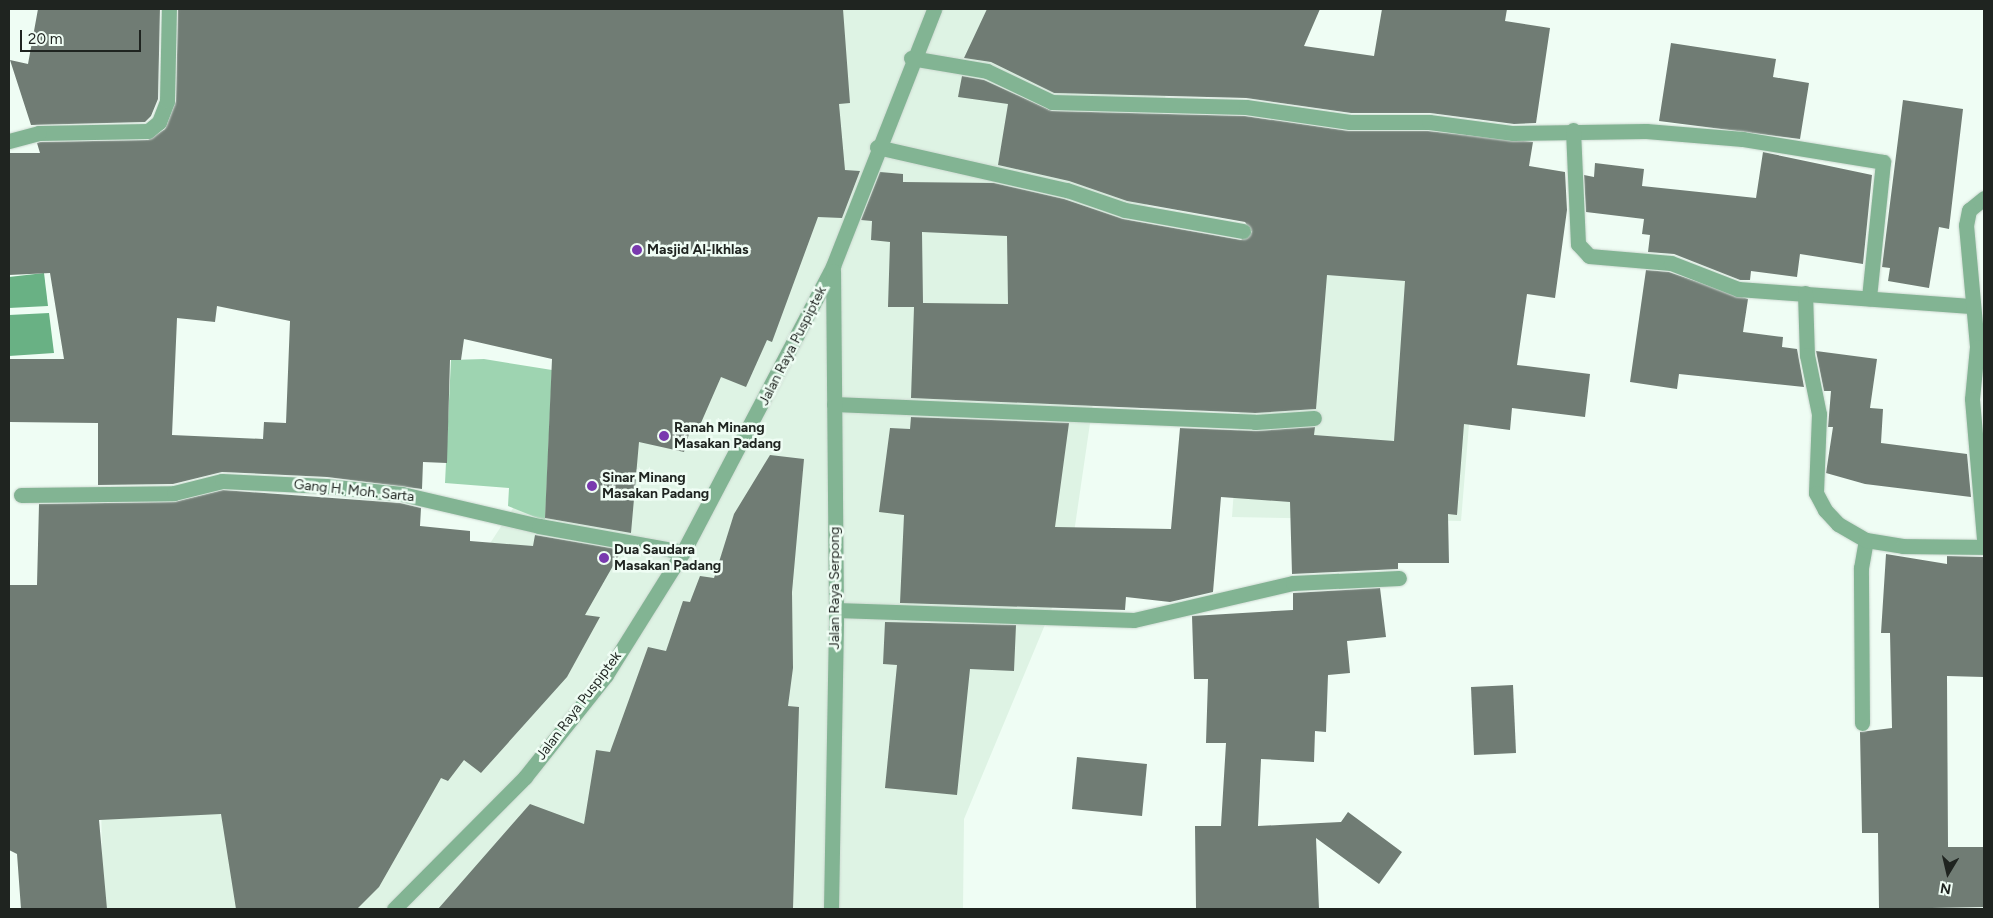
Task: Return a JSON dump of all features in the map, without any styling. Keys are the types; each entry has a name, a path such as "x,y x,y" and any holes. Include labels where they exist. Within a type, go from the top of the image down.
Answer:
{"street":[{"path":"9,141 39,133 148,131 160,122 167,101 168,9"},
{"name":"Jalan Raya Puspiptek","path":"394,909 445,862 530,769 606,675 683,552 833,266 911,58 934,9"},
{"path":"911,58 987,71 1052,102 1246,106 1350,122 1428,122 1513,133 1573,130 1742,138 1883,162 1870,298"},
{"path":"1573,130 1578,244 1589,256 1671,263 1738,289 1970,306"},
{"path":"876,148 1067,190 1125,210 1243,231"},
{"path":"1984,198 1969,210 1966,225 1970,306 1980,346 1972,399 1984,540"},
{"name":"Jalan Raya Serpong","path":"831,909 836,610 833,266"},
{"path":"1805,293 1807,355 1819,414 1816,493 1838,524 1866,540 1903,546 1984,548"},
{"path":"834,404 1254,422 1314,418"},
{"name":"Gang H. Moh. Sarta","path":"21,495 174,493 222,481 326,486 402,494 539,526 683,552"},
{"path":"1862,723 1861,568 1866,540"},
{"path":"836,610 1134,620 1293,582 1399,578"}],"shaded area":[{"path":"809,9 1179,9 1149,202 1118,232 1069,567 964,819 963,909 23,909 20,875 102,862 99,658 300,834 555,444 736,216"},
{"path":"1257,174 1480,292 1461,521 1232,517"},
{"path":"44,273 48,306 9,308 9,277"},
{"path":"49,313 54,353 9,356 9,315"},
{"path":"484,359 552,370 545,521 508,506 509,488 445,483 451,360"}],"building":[{"path":"38,9 160,9 158,99 151,116 145,122 31,125 10,60 28,64"},
{"path":"178,9 843,9 850,103 839,104 845,170 860,171 842,218 818,217 772,342 767,340 746,387 721,377 697,432 690,430 684,452 639,442 631,533 545,518 552,359 464,339 461,360 450,360 447,463 423,462 422,489 327,477 222,472 173,484 98,485 98,423 9,422 9,359 64,359 50,273 9,275 9,153 40,153 37,143 40,142 148,140 165,129 176,101","holes":["217,306 290,321 286,423 264,422 263,439 172,435 177,318 215,322"]},
{"path":"987,9 1320,9 1304,46 1374,56 1382,9 1507,9 1505,21 1550,28 1536,123 1514,124 1430,113 1351,113 1246,98 1054,93 991,62 964,58"},
{"path":"1671,43 1776,59 1773,77 1809,83 1800,139 1659,121"},
{"path":"962,76 984,80 1052,111 1245,116 1349,131 1428,131 1533,142 1529,166 1565,172 1567,210 1555,298 1527,294 1517,365 1590,374 1585,417 1512,408 1510,430 1464,424 1457,515 1448,514 1449,563 1398,563 1398,569 1292,574 1290,502 1221,497 1213,592 1170,602 1126,597 1125,610 900,603 904,515 879,512 890,428 910,429 911,417 1069,423 1055,527 1171,529 1180,428 1256,431 1315,427 1314,435 1394,441 1405,281 1327,275 1316,409 1255,413 911,398 914,307 888,307 890,242 871,240 872,221 861,220 880,172 903,174 903,182 994,183 1064,199 1123,219 1241,240 1252,232 1245,222 1127,201 1069,181 998,165 1008,104 958,97","holes":["922,232 1007,236 1008,304 923,303"]},
{"path":"1903,100 1963,109 1949,229 1939,227 1929,288 1888,281 1890,268 1882,267"},
{"path":"1763,152 1872,175 1863,264 1800,254 1797,277 1751,271 1750,280 1740,280 1674,254 1648,252 1650,235 1642,234 1644,219 1586,212 1584,175 1594,177 1595,163 1644,169 1642,186 1756,198"},
{"path":"1646,270 1669,272 1748,299 1743,332 1783,337 1782,347 1797,349 1804,387 1679,374 1677,389 1630,382"},
{"path":"1816,351 1877,359 1870,408 1883,409 1881,443 1967,454 1971,497 1865,484 1826,473 1833,427 1828,427 1831,391 1824,391"},
{"path":"770,455 804,459 792,592 793,668 788,706 799,707 793,909 438,909 530,804 584,824 596,750 610,752 648,647 666,651 683,601 690,602 700,576 714,578 734,514"},
{"path":"223,490 400,503 421,508 420,526 470,531 470,541 533,546 535,535 622,550 585,615 600,617 567,677 481,773 464,760 448,781 441,778 379,887 357,909 236,909 221,814 99,820 107,909 21,909 17,854 9,850 9,585 37,585 39,504 174,502"},
{"path":"1886,554 1947,564 1947,556 1984,557 1984,677 1947,676 1948,847 1984,847 1984,907 1879,909 1878,833 1862,833 1860,732 1892,728 1890,633 1881,633"},
{"path":"1380,588 1386,637 1347,641 1350,673 1328,675 1326,732 1315,731 1314,762 1261,759 1258,826 1341,822 1348,812 1402,852 1379,884 1316,838 1319,909 1196,909 1195,826 1221,826 1226,743 1206,743 1208,679 1194,679 1192,616 1293,610 1293,593"},
{"path":"885,622 1016,625 1014,671 970,669 957,795 885,788 897,665 883,664"},
{"path":"1513,685 1516,753 1474,755 1471,687"},
{"path":"1077,757 1147,764 1142,816 1072,809"}],"place":[{"name":"Masjid Al-Ikhlas","path":"637,250"},
{"name":"Ranah Minang Masakan Padang","path":"664,436"},
{"name":"Sinar Minang Masakan Padang","path":"592,486"},
{"name":"Dua Saudara Masakan Padang","path":"604,558"}]}
